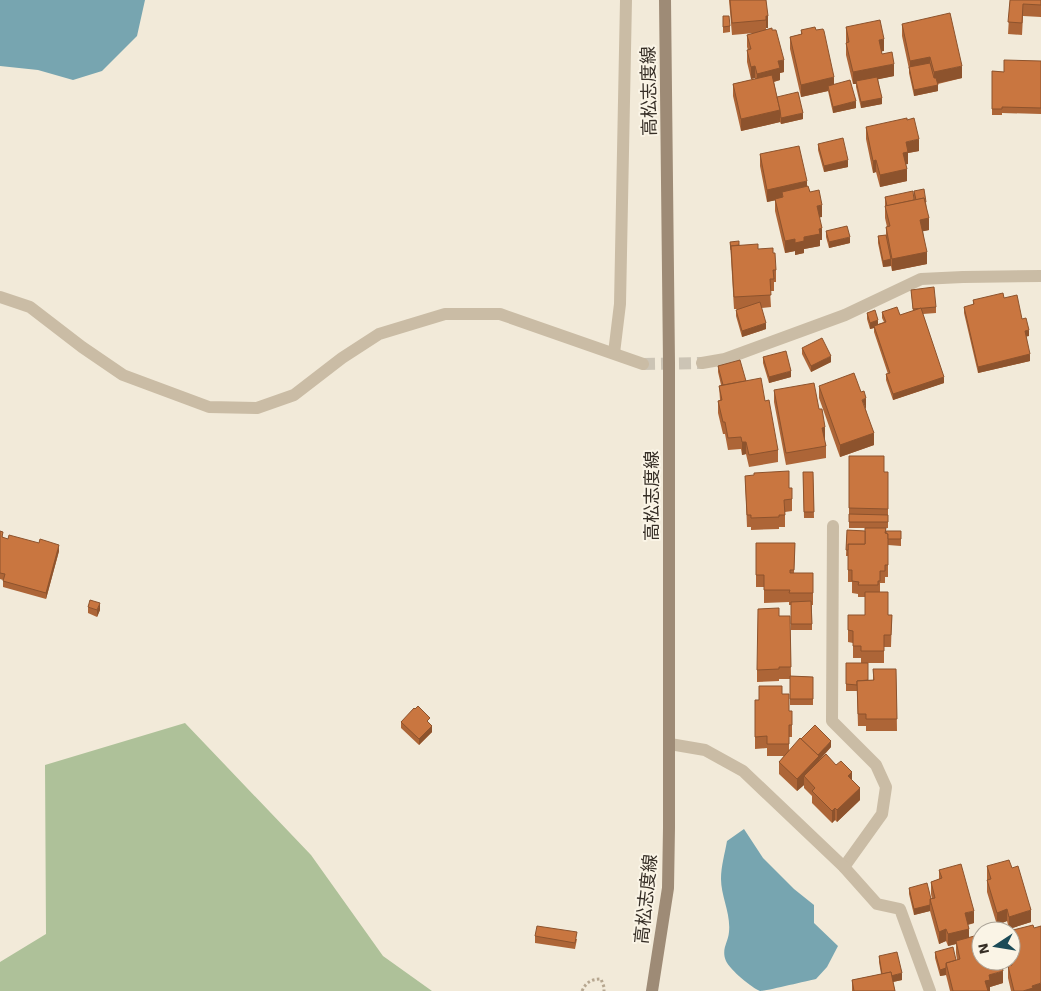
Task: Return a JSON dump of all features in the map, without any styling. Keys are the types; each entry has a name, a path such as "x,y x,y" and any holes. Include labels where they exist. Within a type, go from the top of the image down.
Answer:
{"main road":[{"name":"高松志度線","path":"652,991 668,888 670,744 669,363 665,0"}],"street":[{"path":"614,353 620,304 626,0"},
{"path":"702,363 726,359 845,315 921,279 1041,276"},
{"path":"0,297 30,306 82,348 123,375 209,407 257,408 294,396 342,358 379,334 445,314 500,314 643,364"},
{"path":"833,526 832,721 876,765 886,787 882,814 844,867"},
{"path":"670,744 705,750 743,771 844,867 877,904 900,909 930,991"}],"path":[{"path":"582,991 584,986 593,979 601,978 604,991"}],"green space":[{"path":"185,723 311,855 383,956 432,991 0,991 0,962 46,934 45,765"}],"water":[{"path":"0,0 145,0 137,36 102,71 73,80 38,70 0,66"},
{"path":"744,829 763,858 794,889 814,905 814,923 838,946 827,967 816,979 760,991 742,978 726,961 724,949 729,925 721,885 722,869 727,841"}],"building":[{"path":"730,0 766,0 768,16 766,16 766,20 732,23"},
{"path":"1010,0 1041,0 1041,5 1023,4 1022,23 1008,22"},
{"path":"950,13 962,66 934,72 930,57 910,61 902,24"},
{"path":"723,16 729,16 730,26 723,27"},
{"path":"880,20 884,39 879,40 882,54 892,52 894,64 853,72 846,43 849,42 846,27"},
{"path":"815,27 816,30 823,29 824,31 834,77 801,85 790,37 802,34 801,30"},
{"path":"772,28 772,30 776,30 784,60 778,61 780,68 757,74 755,66 751,67 747,50 751,49 747,35"},
{"path":"1004,60 1041,61 1041,108 1002,107 1002,109 992,109 992,71 1004,72"},
{"path":"930,63 938,85 914,90 909,67"},
{"path":"772,75 780,110 741,119 733,84"},
{"path":"877,77 882,98 861,102 856,81"},
{"path":"850,80 856,101 833,107 828,86"},
{"path":"798,92 803,113 781,118 777,97"},
{"path":"907,118 907,120 914,118 919,139 906,142 908,152 903,153 907,169 880,175 876,160 873,161 866,127"},
{"path":"843,138 848,160 824,166 818,144"},
{"path":"799,146 807,181 767,190 760,154"},
{"path":"808,186 810,192 819,190 822,205 817,206 822,228 819,229 820,234 804,237 804,241 795,243 795,239 785,241 775,199 783,197 782,192"},
{"path":"924,189 926,202 924,198 916,200 914,191"},
{"path":"913,191 914,200 887,206 885,197"},
{"path":"924,198 929,218 920,220 927,252 892,259 886,227 890,226 885,206"},
{"path":"847,226 850,237 829,242 826,231"},
{"path":"886,235 891,259 883,261 878,236"},
{"path":"739,241 739,245 731,246 731,250 730,242"},
{"path":"758,244 758,249 773,248 773,253 775,253 776,270 773,270 774,279 770,279 771,295 734,297 731,246"},
{"path":"934,287 936,307 913,309 911,290"},
{"path":"1003,293 1004,298 1017,295 1022,319 1026,318 1029,330 1025,331 1030,354 978,367 964,307 974,304 973,300"},
{"path":"760,302 766,323 742,331 736,310"},
{"path":"897,307 900,315 921,308 944,377 893,394 886,374 890,373 874,326 886,322 882,312"},
{"path":"875,310 878,320 870,323 867,313"},
{"path":"822,338 831,356 811,366 802,348"},
{"path":"786,351 791,371 769,377 763,357"},
{"path":"740,360 746,381 723,385 718,366"},
{"path":"854,373 861,392 864,391 866,398 862,400 874,433 840,445 819,386"},
{"path":"761,378 765,401 769,400 778,450 749,455 746,442 742,442 741,437 728,438 718,401 722,400 719,386"},
{"path":"814,383 819,409 822,409 825,427 822,428 826,446 786,453 774,390"},
{"path":"849,456 884,456 884,472 888,472 888,509 849,508"},
{"path":"789,471 789,488 792,488 792,499 784,500 785,515 751,518 751,515 747,515 745,476 754,475 754,473"},
{"path":"803,472 813,472 814,512 804,512"},
{"path":"849,514 888,515 888,522 849,522"},
{"path":"865,528 886,528 885,533 888,534 888,565 885,565 885,571 880,571 878,585 858,585 859,582 852,581 852,570 848,570 848,544 865,544"},
{"path":"847,530 865,531 865,544 848,544 848,550 846,550"},
{"path":"0,531 3,532 2,537 8,539 9,535 39,543 40,539 59,545 46,593 3,581 5,574 0,573"},
{"path":"886,531 901,531 901,539 888,539"},
{"path":"756,543 795,543 794,570 790,570 790,573 813,573 813,593 789,593 790,590 764,590 764,575 756,575"},
{"path":"865,592 888,592 888,615 892,615 891,635 884,635 884,651 861,651 861,646 853,646 853,631 848,630 848,615 865,615"},
{"path":"90,600 100,603 97,610 88,607"},
{"path":"811,601 812,624 791,624 791,602"},
{"path":"779,608 779,616 790,616 791,667 757,670 758,609"},
{"path":"846,663 868,663 868,680 857,681 857,685 846,684"},
{"path":"873,669 896,669 897,719 866,719 866,714 858,714 857,681 874,680"},
{"path":"790,676 813,677 813,699 790,699"},
{"path":"759,686 782,686 782,694 789,694 789,711 792,711 792,725 789,725 789,744 767,744 767,736 755,737 755,700 759,700"},
{"path":"418,706 430,718 427,721 432,726 419,739 401,722"},
{"path":"815,725 831,741 818,755 801,739"},
{"path":"800,738 819,756 797,779 779,762"},
{"path":"826,754 836,765 841,761 852,772 848,776 860,788 837,810 835,808 832,811 812,791 815,788 804,776"},
{"path":"1009,860 1012,868 1018,866 1031,910 1009,917 1007,909 997,913 987,880 991,879 987,866"},
{"path":"961,864 974,911 965,913 969,929 948,934 946,929 939,932 930,899 935,898 931,882 942,878 939,870"},
{"path":"927,883 931,899 930,905 914,909 909,888"},
{"path":"1033,925 1034,928 1041,926 1041,983 1023,991 1014,991 1009,971 1021,971 1021,928"},
{"path":"537,926 577,932 575,943 535,936"},
{"path":"971,937 971,971 1003,971 989,975 990,980 985,981 988,991 953,991 946,963 960,959 956,941"},
{"path":"953,947 956,960 946,963 946,968 940,970 935,952"},
{"path":"897,952 902,973 891,976 891,972 882,974 879,956"},
{"path":"891,972 895,991 854,991 852,980"}],"tunnel":[{"path":"643,364 702,363"}]}
